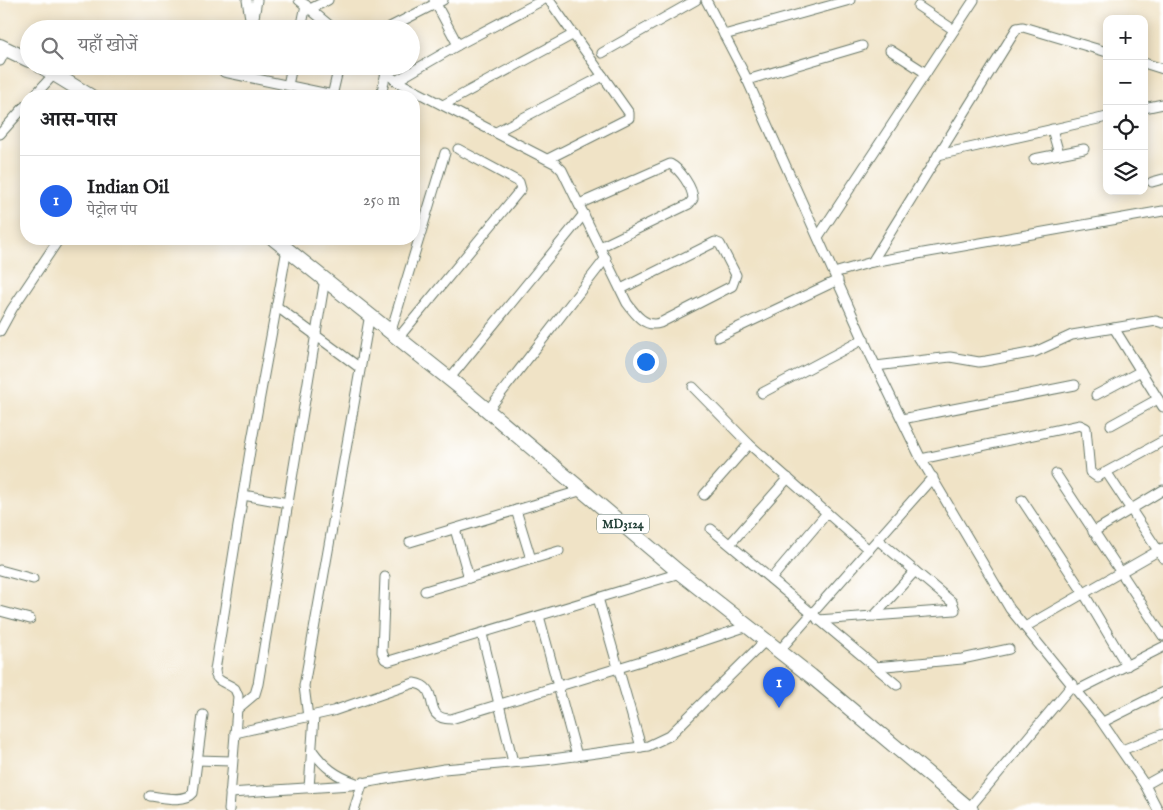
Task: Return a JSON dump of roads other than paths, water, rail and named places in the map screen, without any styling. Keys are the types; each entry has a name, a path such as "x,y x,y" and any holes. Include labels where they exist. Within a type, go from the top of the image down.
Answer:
{"main road":[{"path":"2,52 20,57"},
{"path":"58,75 81,90"},
{"name":"MD3124","path":"282,245 450,378 680,572 766,640 970,809"}],"street":[{"path":"247,0 250,20"},
{"path":"254,20 257,0"},
{"path":"305,5 328,0"},
{"path":"420,66 543,0"},
{"path":"548,159 629,118 629,113 549,0"},
{"path":"602,53 696,0"},
{"path":"706,0 747,80 876,366 922,460 996,585 1025,627 1103,722 1158,810"},
{"path":"724,35 850,0"},
{"path":"818,237 974,0"},
{"path":"403,20 438,1 458,45"},
{"path":"302,20 305,5"},
{"path":"305,5 323,20"},
{"path":"918,6 954,30"},
{"path":"872,262 1017,28 1023,27 1103,51"},
{"path":"443,105 574,34"},
{"path":"747,80 862,46"},
{"path":"890,50 926,73"},
{"path":"1148,65 1163,69"},
{"path":"39,90 53,75"},
{"path":"238,75 310,90"},
{"path":"288,85 290,75"},
{"path":"333,90 337,75"},
{"path":"381,90 382,75"},
{"path":"390,75 415,90"},
{"path":"396,80 405,75"},
{"path":"496,132 603,76"},
{"path":"420,93 548,159 562,170 621,289 636,314 645,322 654,325 732,286 736,275 720,244 715,242 621,289"},
{"path":"1148,107 1163,104"},
{"path":"0,134 20,112"},
{"path":"938,155 1103,118"},
{"path":"1052,129 1059,154"},
{"path":"395,334 521,189 519,182 458,149"},
{"path":"1034,159 1084,149"},
{"path":"420,244 445,153"},
{"path":"579,204 670,164 676,167 693,194 693,199 689,204 600,247"},
{"path":"1152,182 1163,179"},
{"path":"718,337 836,276 872,262 1163,211"},
{"path":"450,378 584,214"},
{"path":"0,332 12,309 55,245"},
{"path":"395,334 420,245"},
{"path":"229,810 238,696 235,689 218,681 214,670 287,249"},
{"path":"488,410 606,258"},
{"path":"236,710 255,694 258,684 325,279"},
{"path":"276,306 360,368"},
{"path":"309,788 312,750 311,716 304,686 370,314"},
{"path":"876,366 950,356 979,362 1035,352 1072,335 1156,321 1163,323"},
{"path":"1111,425 1161,403 1114,328"},
{"path":"762,393 864,339"},
{"path":"1096,396 1141,371"},
{"path":"902,419 1075,385"},
{"path":"693,387 749,444 869,550"},
{"path":"922,460 1080,425 1086,428 1090,472 1097,477 1163,441"},
{"path":"704,495 749,444"},
{"path":"1025,627 1119,572 1162,552 1107,473"},
{"path":"1056,474 1163,636"},
{"path":"779,651 815,617 869,550 933,477"},
{"path":"730,544 788,478"},
{"path":"410,542 583,490"},
{"path":"1093,532 1163,490"},
{"path":"243,495 288,503"},
{"path":"1022,500 1083,592 1128,666"},
{"path":"516,510 532,559"},
{"path":"770,580 827,513"},
{"path":"455,528 469,578"},
{"path":"711,529 896,685"},
{"path":"815,617 874,616 955,610 952,602 878,540"},
{"path":"425,591 559,551"},
{"path":"0,570 33,579"},
{"path":"874,616 916,571"},
{"path":"385,577 382,639 384,659 390,661 680,572"},
{"path":"598,598 641,747"},
{"path":"0,611 30,619"},
{"path":"539,616 577,756"},
{"path":"235,733 356,704 414,683 424,684 429,689 433,710 443,719 451,719 748,626"},
{"path":"482,634 513,762"},
{"path":"230,793 359,783 444,769 577,756 641,747 660,742 669,736 766,640"},
{"path":"970,809 1076,687 1128,666 1163,647"},
{"path":"875,667 962,659 1009,649"},
{"path":"1103,722 1163,692"},
{"path":"150,796 190,797 193,793 203,715"},
{"path":"1122,750 1163,734"},
{"path":"312,750 323,765 338,776 359,783"},
{"path":"197,760 232,761"},
{"path":"1144,785 1163,775"},
{"path":"354,810 359,783"}],"place":[{"name":"Indian Oil","path":"779,708"}]}
